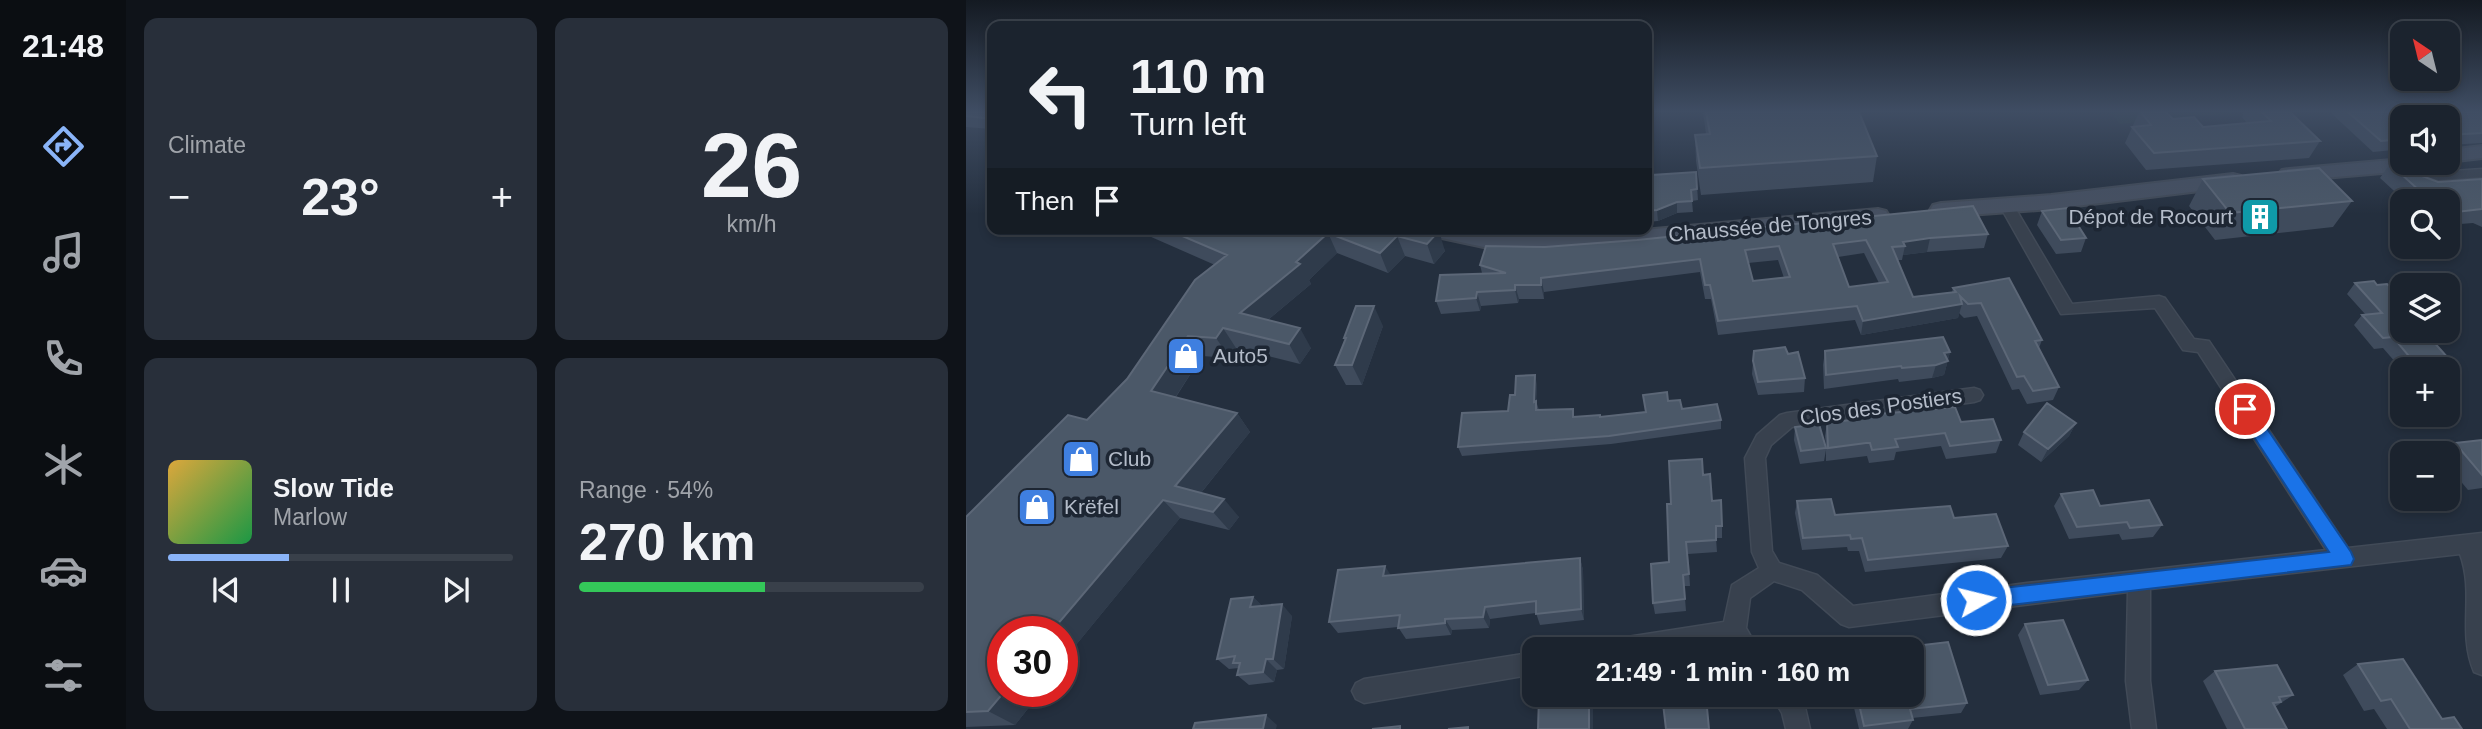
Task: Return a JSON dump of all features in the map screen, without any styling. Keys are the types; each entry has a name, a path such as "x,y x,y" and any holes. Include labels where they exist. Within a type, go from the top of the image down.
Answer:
{"main road":[{"path":"2460,155 2482,152"},
{"path":"2460,162 2482,161"},
{"path":"1919,212 2007,206 2390,165"},
{"name":"Chaussée de Tongres","path":"1459,235 1497,243 1591,243 1894,214"}],"street":[{"path":"2460,174 2482,173"},
{"path":"2007,206 2067,310 2159,302 2189,346 2203,345 2344,559"},
{"name":"Clos des Postiers","path":"1772,571 1762,552 1755,458 1764,440 1787,420 1974,395"},
{"path":"1741,637 1740,593 1772,571 1809,582 1849,617 2139,580 2474,543 2480,584 2474,625 2477,654 2482,664"},
{"path":"2139,580 2138,681 2144,729"},
{"path":"1364,691 1522,665"},
{"path":"1792,707 1798,729"}],"building":[{"path":"1697,146 1873,146 1877,156 1700,168"},
{"path":"2148,146 2251,146 2154,153"},
{"path":"2319,168 2352,201 2230,213 2203,179"},
{"path":"1696,172 1697,189 1691,190 1692,201 1677,202 1652,210 1652,175"},
{"path":"2402,175 2419,175 2438,182 2482,179 2482,209 2460,212 2460,189 2418,189"},
{"path":"1973,206 1988,234 1930,238 1903,242 1905,246 1892,247 1913,297 1956,292 1953,288 2009,278 2042,340 2035,341 2059,387 2033,391 2024,376 2017,377 1981,303 1968,304 1960,296 1962,304 1863,321 1857,306 1718,321 1710,285 1705,285 1700,259 1541,278 1541,285 1515,285 1515,290 1477,292 1476,298 1436,301 1440,275 1506,273 1480,265 1486,246 1545,247","holes":["1866,240 1888,282 1849,287 1833,244","1779,246 1790,277 1753,281 1745,250"]},
{"path":"2067,208 2086,238 2061,240 2042,211"},
{"path":"1180,235 1326,235 1296,262 1300,264 1240,313 1300,328 1289,344 1223,328 1216,338 1188,336 1151,391 1237,413 1175,486 1224,499 1213,512 1163,500 1065,616 987,616 987,707 991,707 988,711 966,712 966,517 1068,415 1087,420 1127,379 1195,280 1227,255"},
{"path":"1333,235 1435,235 1427,244 1397,236 1380,253"},
{"path":"2374,281 2377,285 2387,284 2390,287 2390,337 2383,338 2362,315 2382,313 2355,283"},
{"path":"1356,306 1374,306 1352,365 1335,365 1346,338"},
{"path":"1943,337 1950,352 1944,353 1948,361 1936,365 1901,366 1826,375 1825,351"},
{"path":"2398,343 2435,343 2447,357 2410,357"},
{"path":"1785,347 1788,354 1798,352 1805,378 1758,382 1753,361 1754,351"},
{"path":"1535,375 1536,410 1573,409 1573,417 1646,412 1643,395 1667,392 1668,401 1680,400 1682,409 1717,404 1721,420 1609,436 1458,447 1462,413 1508,411 1510,395 1515,395 1516,376"},
{"path":"2047,403 2076,423 2048,449 2024,432"},
{"path":"1955,407 1961,422 1993,419 2001,440 1950,446 1945,433 1895,439 1898,447 1872,450 1870,443 1866,443 1828,448 1827,423 1859,419 1858,416"},
{"path":"1819,424 1826,448 1801,451 1795,427"},
{"path":"2482,440 2482,475 2460,449 2460,442"},
{"path":"1702,459 1703,475 1710,474 1712,501 1721,500 1722,526 1716,526 1716,540 1686,542 1689,574 1683,575 1685,599 1653,603 1651,564 1669,562 1669,461"},
{"path":"2093,490 2100,506 2149,500 2162,525 2130,528 2127,522 2077,527 2061,494"},
{"path":"1831,499 1835,515 1950,506 1954,518 1996,514 2008,546 1868,560 1862,538 1851,539 1850,535 1803,538 1797,501"},
{"path":"1580,558 1581,609 1536,614 1536,601 1485,607 1483,617 1445,619 1445,623 1398,628 1400,615 1329,622 1338,570 1385,566 1383,576"},
{"path":"1253,597 1250,607 1282,604 1273,659 1266,659 1263,672 1237,675 1240,663 1233,663 1235,656 1217,659 1231,599"},
{"path":"2063,620 2088,680 2048,685 2025,624"},
{"path":"1948,642 1967,703 1910,709 1913,720 1864,726 1860,707 1924,707 1924,645"},
{"path":"2403,659 2442,719 2454,717 2462,729 2410,729 2391,699 2381,701 2358,664"},
{"path":"2277,665 2293,695 2279,697 2281,702 2273,703 2287,729 2245,729 2215,671"},
{"path":"1539,707 1589,707 1589,729 1538,729"},
{"path":"1663,707 1707,707 1709,729 1666,729"},
{"path":"1266,715 1263,729 1193,729 1195,723"},
{"path":"1400,726 1400,729 1372,729"}],"place":[{"name":"Dépot de Rocourt","path":"2260,217"},
{"name":"Auto5","path":"1186,356"},
{"name":"Club","path":"1081,459"},
{"name":"Krëfel","path":"1037,507"}],"route":[{"path":"1976,600 2344,559 2245,409"}]}
